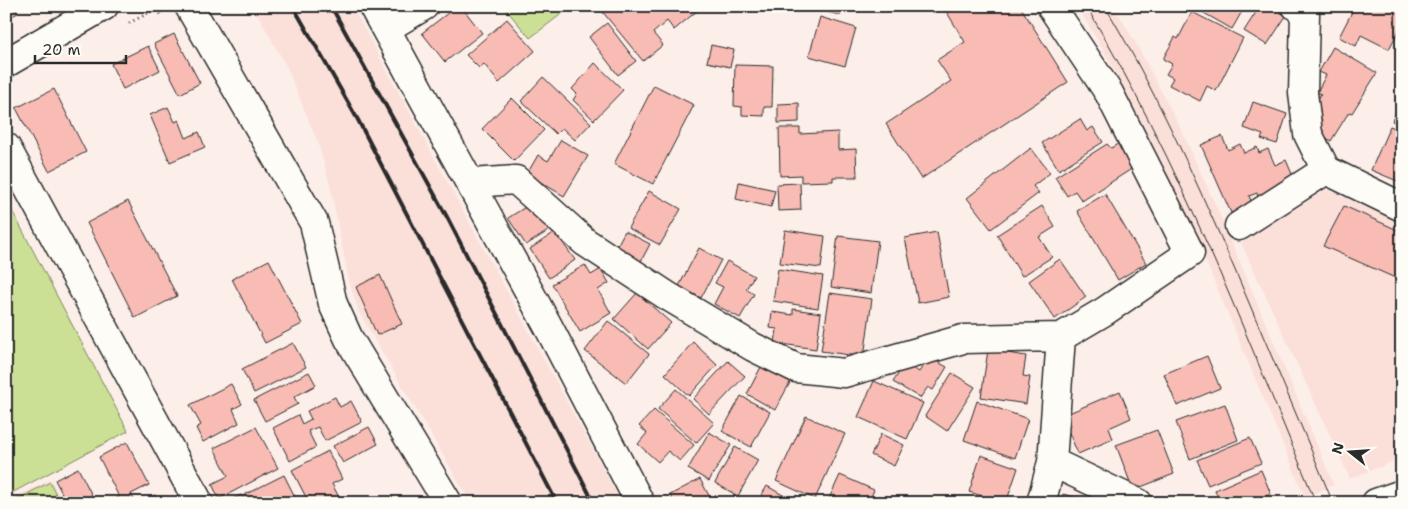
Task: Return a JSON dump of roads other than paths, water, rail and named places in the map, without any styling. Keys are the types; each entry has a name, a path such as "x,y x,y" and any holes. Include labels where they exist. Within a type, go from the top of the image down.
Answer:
{"street":[{"path":"6,63 104,6"},
{"path":"189,6 314,223 333,304 349,339 448,503"},
{"path":"424,6 380,17 471,183 640,503"},
{"path":"471,183 516,180 585,242 666,295 753,348 796,368 844,373 963,338 1061,337 1105,311 1190,253 1109,93 1052,6"},
{"path":"1296,6 1305,14 1303,93 1308,134 1326,170 1402,207"},
{"path":"6,147 199,503"},
{"path":"1239,226 1326,170"},
{"path":"1041,503 1052,462 1061,337"},
{"path":"1052,462 1138,503"},
{"path":"1376,503 1402,494"}],"tram line":[{"path":"1086,6 1152,126 1182,188 1237,313 1316,503"},
{"path":"1105,6 1127,43 1167,120 1203,198 1333,503"}],"railway":[{"path":"293,6 358,120 557,503"},
{"path":"331,6 447,217 594,503"}]}
